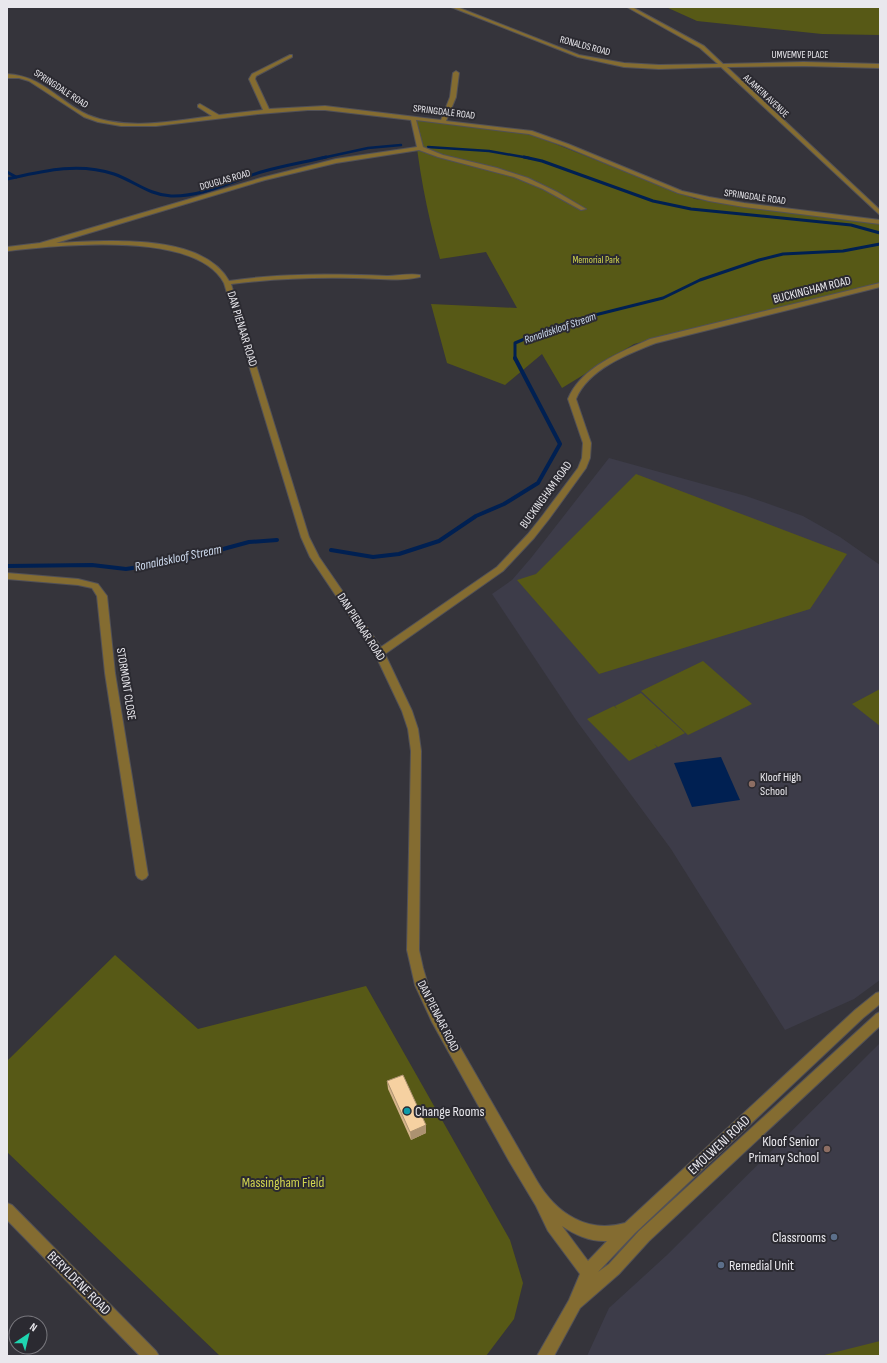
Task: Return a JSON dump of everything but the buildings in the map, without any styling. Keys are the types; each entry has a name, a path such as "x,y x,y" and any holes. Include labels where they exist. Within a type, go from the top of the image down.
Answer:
{"street":[{"name":"RONALDS ROAD","path":"452,7 563,51 603,61 624,65 659,68 720,65"},
{"name":"ALAMEIN AVENUE","path":"629,7 692,41 880,213"},
{"path":"267,112 252,79 254,75 290,56"},
{"name":"UMVEMVE PLACE","path":"720,65 818,64 880,66"},
{"path":"443,121 453,97 456,73"},
{"name":"SPRINGDALE ROAD","path":"7,76 17,74 30,79 77,112 96,120 108,122 137,125 267,112 325,108 530,132 566,145 680,192 697,197 744,206 880,222"},
{"path":"200,106 218,117"},
{"path":"413,118 420,148 434,155 506,172 536,182 583,209"},
{"name":"DOUGLAS ROAD","path":"7,249 41,245 297,170 336,161 420,148"},
{"name":"DAN PIENAAR ROAD","path":"41,245 137,244 165,248 189,253 205,261 219,271 227,283 305,537 315,557 380,653 407,711 413,729 416,751 413,950 420,982 435,1013 554,1226 588,1272 599,1283"},
{"path":"227,283 285,276 375,277 402,279 418,276"},
{"name":"BUCKINGHAM ROAD","path":"380,653 476,588 500,569 531,536 546,517 582,468 586,458 587,443 572,399 573,393 577,387 590,376 629,352 653,341 880,285"},
{"name":"STORMONT CLOSE","path":"7,576 78,582 95,586 102,596 110,673 142,875"},
{"name":"EMOLWENI ROAD","path":"545,1356 574,1305 588,1272 630,1228 859,1014 880,997"},
{"name":"EMOLWENI ROAD","path":"574,1305 599,1283 644,1236 880,1018"},
{"name":"DAN PIENAAR ROAD","path":"541,1201 576,1228 598,1235 613,1235 630,1228"},
{"name":"BERYLDENE ROAD","path":"7,1210 151,1356"}],"shaded area":[{"name":"Kloof High School","path":"609,458 746,496 803,516 840,537 880,565 880,980 854,999 785,1030 671,849 576,720 492,594 512,580 531,558"},
{"name":"Kloof Senior Primary School","path":"880,1043 880,1356 587,1356 609,1308 667,1255"}],"green space":[{"path":"666,7 880,7 880,35 822,34 697,21"},
{"name":"Memorial Park","path":"414,120 525,132 695,199 880,224 880,283 634,344 562,388 542,354 505,385 447,363 431,304 517,308 486,252 440,259 424,190"},
{"path":"636,474 847,554 810,609 599,674 517,580 536,574"},
{"path":"703,661 752,704 688,735 641,691"},
{"path":"880,689 880,726 852,704"},
{"path":"641,693 685,733 658,747 654,744 657,747 629,761 587,719 614,706 617,709 615,706"},
{"name":"Massingham Field","path":"115,955 198,1029 366,986 510,1240 523,1283 514,1319 486,1356 220,1356 7,1152 7,1061"},
{"path":"880,1341 880,1356 821,1356 828,1354"}],"water":[{"path":"721,757 740,800 692,807 674,763"}],"waterway":[{"path":"322,158 368,148 401,145"},
{"path":"428,147 489,151 527,158"},
{"path":"16,177 60,169 74,168 101,170 114,174 156,193 171,196 183,196 217,188 269,170 326,157"},
{"path":"527,158 542,161 653,201 691,209 851,225 880,233"},
{"path":"7,172 16,177"},
{"path":"7,179 16,177"},
{"name":"Ronaldskloof Stream","path":"515,358 515,343 546,330 579,319 663,298 700,280 759,260 783,254 843,251 880,244"},
{"name":"Ronaldskloof Stream","path":"331,550 373,557 399,554 439,541 476,516 504,504 538,483 560,444 515,358"},
{"name":"Ronaldskloof Stream","path":"7,566 92,565 126,569 179,561 249,542 277,540"}],"place":[{"name":"Kloof High School","path":"752,784"},
{"name":"Change Rooms","path":"407,1111"},
{"name":"Kloof Senior Primary School","path":"827,1149"},
{"name":"Classrooms","path":"834,1237"},
{"name":"Remedial Unit","path":"721,1265"}]}
